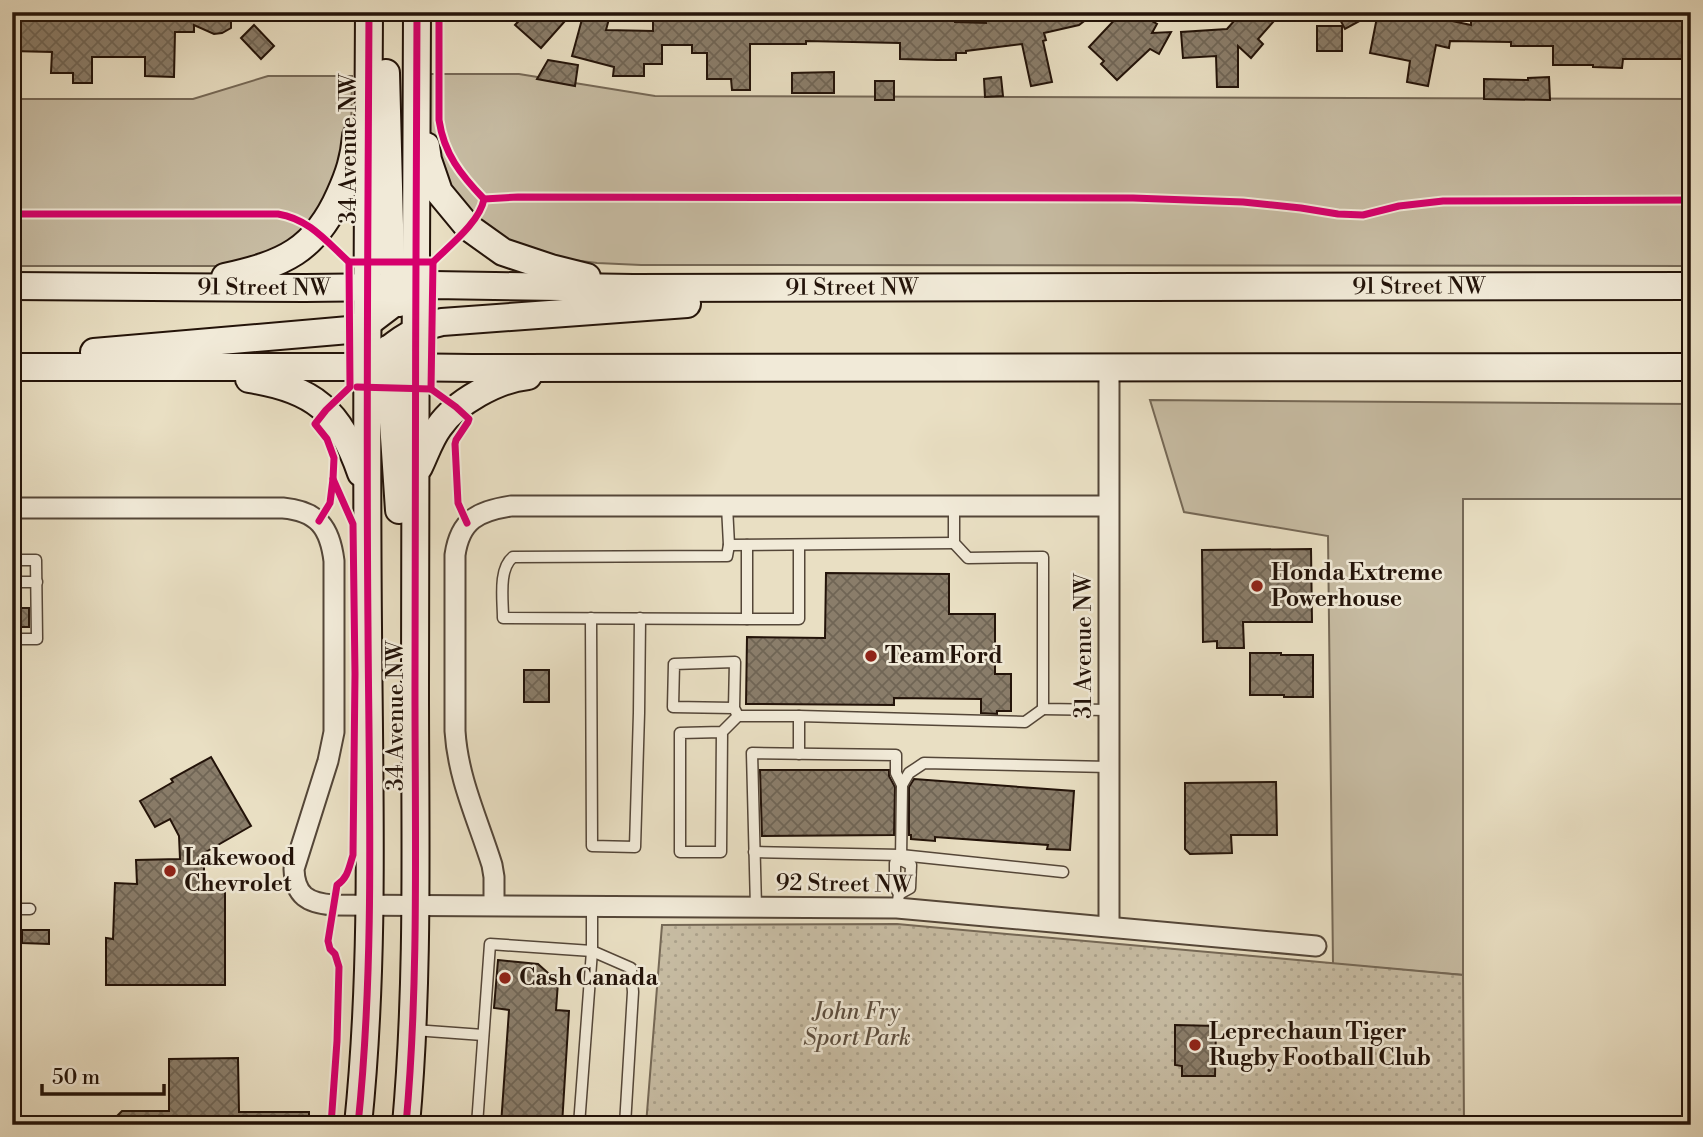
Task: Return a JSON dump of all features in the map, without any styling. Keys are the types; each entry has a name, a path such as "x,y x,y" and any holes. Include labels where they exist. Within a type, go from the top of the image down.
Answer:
{"main road":[{"path":"185,286 261,269 310,242 330,216 354,160 362,12"},
{"name":"34 Avenue NW","path":"369,12 368,288 391,302"},
{"path":"381,12 385,39 391,302"},
{"name":"34 Avenue NW","path":"358,1125 365,1043 370,905 367,491 394,351 391,302 416,92 417,12"},
{"path":"416,92 428,160 439,192 468,228 503,252 551,268 633,288"},
{"name":"91 Street NW","path":"12,359 349,330 391,302 433,285 633,288 1691,286"},
{"name":"91 Street NW","path":"12,286 368,288"},
{"path":"12,367 179,367 394,351 433,324 442,322 942,288"},
{"name":"34 Avenue NW","path":"391,302 394,351"},
{"path":"394,351 416,367 472,369 1691,367"},
{"path":"394,351 415,718"},
{"name":"34 Avenue NW","path":"394,351 416,367 415,905 412,1030 406,1125"},
{"path":"179,367 276,384 308,396 335,419 342,430 354,453 367,491"},
{"path":"415,475 438,428 456,407 487,390 519,377 618,368"}],"street":[{"name":"31 Avenue NW","path":"1109,367 1109,926"},
{"path":"494,905 492,865 464,784 456,750 455,555 457,542 467,523 487,511 511,506 1108,506"},
{"path":"12,508 282,508 305,512 319,521 329,537 334,561 334,732 328,761 295,862 294,877 301,895 309,901 322,905 370,905"},
{"name":"92 Street NW","path":"370,905 755,907 898,901 1109,926 1316,946"}],"lane":[{"path":"727,506 727,556 513,557 507,562 504,572 503,618 799,619 799,545"},
{"path":"954,506 954,543 968,558 1044,557 1043,709"},
{"path":"729,545 954,543"},
{"path":"747,545 747,619"},
{"path":"12,560 36,560 37,582 37,639 12,639"},
{"path":"12,582 37,582"},
{"path":"591,618 592,846 635,846 640,618"},
{"path":"722,732 680,733 680,852 721,852 722,732 736,712 735,663 674,664 673,707 736,712 799,716 1026,722 1043,709 1109,710"},
{"path":"799,716 799,754"},
{"path":"755,907 752,753 896,755 896,773 902,785 901,857 895,863 898,901"},
{"path":"902,785 909,773 924,763 1109,766"},
{"path":"754,852 901,857 1063,872"},
{"path":"898,901 910,888 911,865 901,857"},
{"path":"579,1125 592,951 592,906"},
{"path":"12,909 30,909"},
{"path":"477,1125 490,944 592,951 631,968 633,992 625,1125"},
{"path":"412,1030 483,1035"}],"green space":[{"path":"427,74 519,74 655,96 1691,99 1691,266 641,265 557,258 511,244 456,202 430,137"},
{"path":"268,76 352,76 351,138 346,162 298,242 225,266 12,266 12,99 193,99"},
{"path":"1150,400 1691,404 1691,499 1463,499 1463,975 1333,964 1328,536 1184,512"},
{"name":"John Fry Sport Park","path":"897,924 1463,975 1464,1125 646,1125 662,925"}],"building":[{"path":"231,12 231,28 222,33 214,34 194,25 194,32 175,32 174,77 145,76 145,57 92,57 92,83 73,83 73,73 51,73 52,52 12,51 12,13"},
{"path":"527,12 573,12 541,48 515,25"},
{"path":"584,12 609,19 606,30 653,31 653,17 790,16 790,19 818,20 818,16 955,17 955,22 986,23 985,19 1016,16 1015,12 1096,12 1079,25 1044,33 1046,40 1043,41 1052,82 1031,86 1022,44 956,53 956,60 937,60 900,59 900,43 806,41 806,44 750,44 750,90 732,90 731,79 707,79 707,53 692,53 692,45 662,45 662,64 644,64 644,76 613,76 614,67 572,56"},
{"path":"1122,12 1136,12 1157,24 1152,33 1171,32 1159,54 1150,49 1117,80 1101,64 1104,61 1089,47"},
{"path":"1242,12 1282,12 1258,39 1263,44 1251,58 1238,46 1238,87 1217,87 1216,56 1183,58 1181,32 1227,29"},
{"path":"1336,12 1376,12 1345,29"},
{"path":"1378,12 1409,12 1471,25 1471,19 1486,18 1504,18 1504,21 1553,21 1553,17 1691,18 1691,59 1623,59 1622,68 1553,65 1553,46 1450,41 1449,48 1436,45 1428,86 1407,82 1410,61 1370,53"},
{"path":"254,25 274,46 261,59 241,38"},
{"path":"1317,26 1342,26 1342,51 1317,51"},
{"path":"548,60 578,65 575,86 537,79"},
{"path":"834,72 834,93 792,93 792,73"},
{"path":"1001,77 1003,96 985,97 984,79"},
{"path":"1549,77 1550,100 1484,99 1484,79 1528,80"},
{"path":"875,81 894,81 894,100 875,100"},
{"name":"Honda Extreme Powerhouse","path":"1311,549 1312,622 1243,622 1244,648 1217,648 1217,641 1203,642 1202,550"},
{"name":"Team Ford","path":"826,573 949,574 949,614 995,614 995,674 1011,674 1011,711 981,713 981,699 894,698 894,705 746,704 747,637 825,638"},
{"path":"12,608 29,608 29,627 12,627"},
{"path":"1250,653 1313,655 1313,697 1250,695"},
{"path":"524,670 549,670 549,702 524,702"},
{"name":"Lakewood Chevrolet","path":"211,757 251,826 204,853 204,882 225,882 225,985 106,985 106,938 113,939 115,883 137,884 136,860 180,859 179,836 170,819 155,827 140,801 173,782 171,779"},
{"path":"760,770 889,770 895,787 894,835 762,836"},
{"path":"914,779 1074,791 1070,850 1047,849 1048,845 935,837 935,841 911,839 909,787"},
{"path":"1276,782 1277,835 1231,835 1232,853 1190,854 1185,849 1185,783"},
{"path":"22,930 49,930 49,944 22,943"},
{"path":"498,960 538,964 558,982 556,1010 569,1011 562,1125 501,1125 509,1010 494,1008"},
{"name":"Leprechaun Tiger Rugby Football Club","path":"1175,1025 1216,1026 1215,1076 1182,1076 1182,1066 1175,1065"},
{"path":"238,1058 239,1112 309,1112 309,1125 108,1125 122,1111 169,1111 169,1059"}],"cycle path":[{"path":"358,1125 367,1001 370,876 367,473 369,12"},
{"path":"406,1125 413,1016 415,907 417,12"},
{"path":"439,12 441,132 449,154 484,199 1133,198 1243,202 1363,215 1399,206 1443,201 1691,200"},
{"path":"12,214 278,214 308,226 349,262 433,262 470,225 484,199"},
{"path":"319,521 330,503 334,458 327,439 315,424 350,387 349,262"},
{"path":"431,389 433,262"},
{"path":"357,387 431,389 469,419 455,444 458,503 467,523"},
{"path":"331,1125 339,967 328,941 337,885 346,876 353,855 355,674 353,524 333,479"}],"place":[{"name":"Honda Extreme Powerhouse","path":"1257,586"},
{"name":"Team Ford","path":"871,656"},
{"name":"Lakewood Chevrolet","path":"170,871"},
{"name":"Cash Canada","path":"505,978"},
{"name":"Leprechaun Tiger Rugby Football Club","path":"1195,1045"}]}
